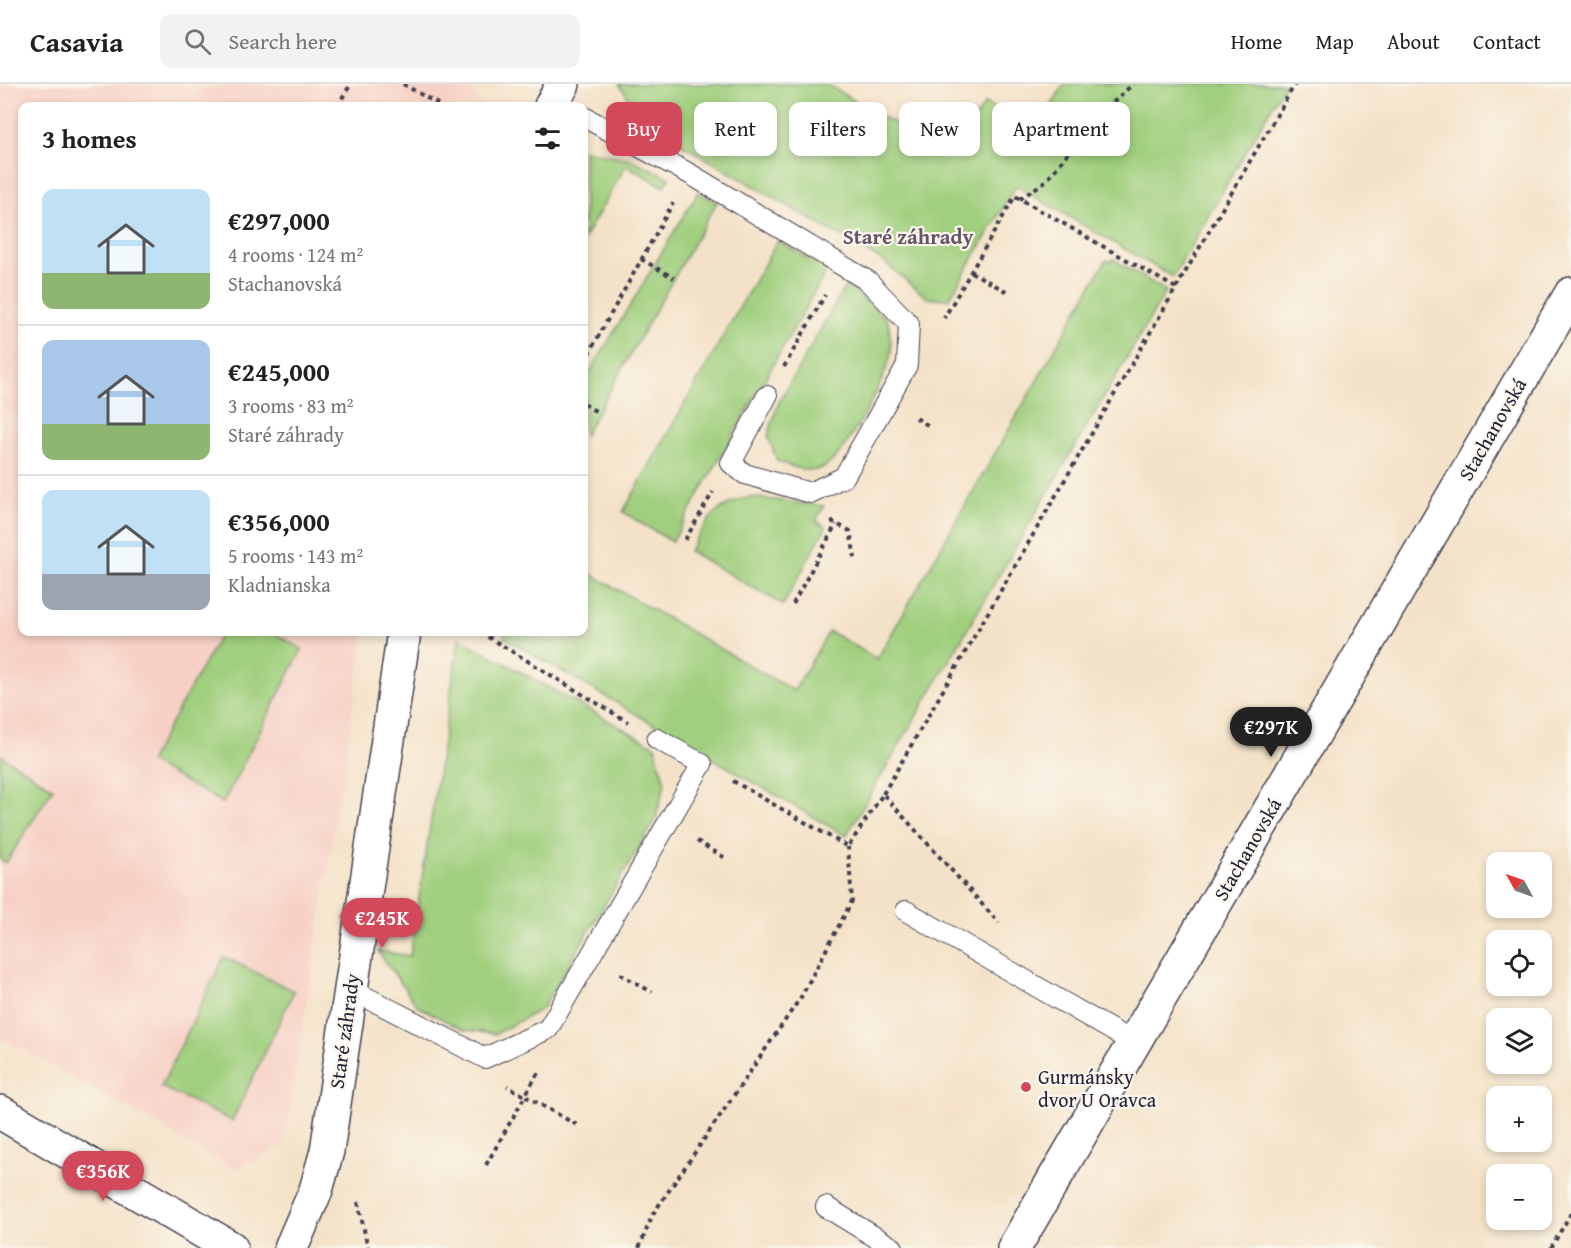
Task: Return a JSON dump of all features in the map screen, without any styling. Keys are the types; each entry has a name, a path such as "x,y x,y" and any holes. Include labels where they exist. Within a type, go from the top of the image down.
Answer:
{"street":[{"name":"Stachanovská","path":"1014,1248 1571,294"},
{"name":"Staré záhrady","path":"291,1248 316,1190 327,1151 403,636"},
{"path":"0,1112 231,1248"}],"lane":[{"path":"588,119 690,174 868,281 909,324 907,366 844,477 810,493 745,474 730,463 767,396"},
{"path":"350,989 484,1058 548,1029 702,764 657,739"},
{"path":"906,910 1134,1043"},
{"path":"826,1207 893,1248"}],"path":[{"path":"340,102 351,84"},
{"path":"403,84 434,102"},
{"path":"1020,200 1047,180 1094,120 1133,84"},
{"path":"639,1248 653,1214 801,997 852,901 848,847 883,794 1295,84"},
{"path":"588,355 690,174"},
{"path":"909,324 943,320 1015,196 1176,288"},
{"path":"641,259 674,278"},
{"path":"767,396 842,266"},
{"path":"971,272 1009,293"},
{"path":"588,406 597,412"},
{"path":"685,540 730,463"},
{"path":"793,604 836,524"},
{"path":"487,636 657,739"},
{"path":"702,764 848,847"},
{"path":"883,794 1007,931"},
{"path":"611,969 652,992"},
{"path":"486,1165 525,1096 506,1085"},
{"path":"356,1192 368,1248"},
{"path":"1551,1248 1571,1213"}],"shaded area":[{"path":"0,84 181,84 192,92 233,84 467,84 479,102 18,102 18,636 364,636 284,1145 234,1169 0,1036"}],"green space":[{"path":"619,84 826,84 857,102 789,102 789,156 887,156 887,119 899,126 899,156 980,156 980,111 985,103 992,107 992,156 1130,156 1130,102 1054,102 1064,84 1285,84 1173,277 1016,186 949,299 927,298 883,261 702,156 777,156 777,102 694,102 694,152 682,145 682,102 631,102"},
{"path":"588,151 630,159 670,178 664,187 626,165 588,232"},
{"path":"698,192 717,202 588,429 588,375"},
{"path":"778,240 827,270 672,542 623,512"},
{"path":"1113,259 1166,291 846,836 503,637 588,636 588,572 794,691 829,631 877,659 1106,260 1110,262"},
{"path":"846,285 888,320 891,352 888,364 864,416 842,450 822,468 799,469 777,461 768,436 778,404"},
{"path":"751,497 824,506 816,521 826,527 783,605 689,551 713,515 728,504"},
{"path":"220,636 279,636 302,649 223,803 149,762"},
{"path":"459,638 655,746 665,783 655,821 542,1009 495,1034 463,1030 417,1006 378,951 410,956"},
{"path":"0,755 53,788 6,863 0,859"},
{"path":"224,957 294,991 232,1121 161,1087"}],"place":[{"name":"Gurmánsky dvor U Oravca","path":"1026,1087"}],"district":[{"name":"Staré záhrady","path":"908,236"}]}
